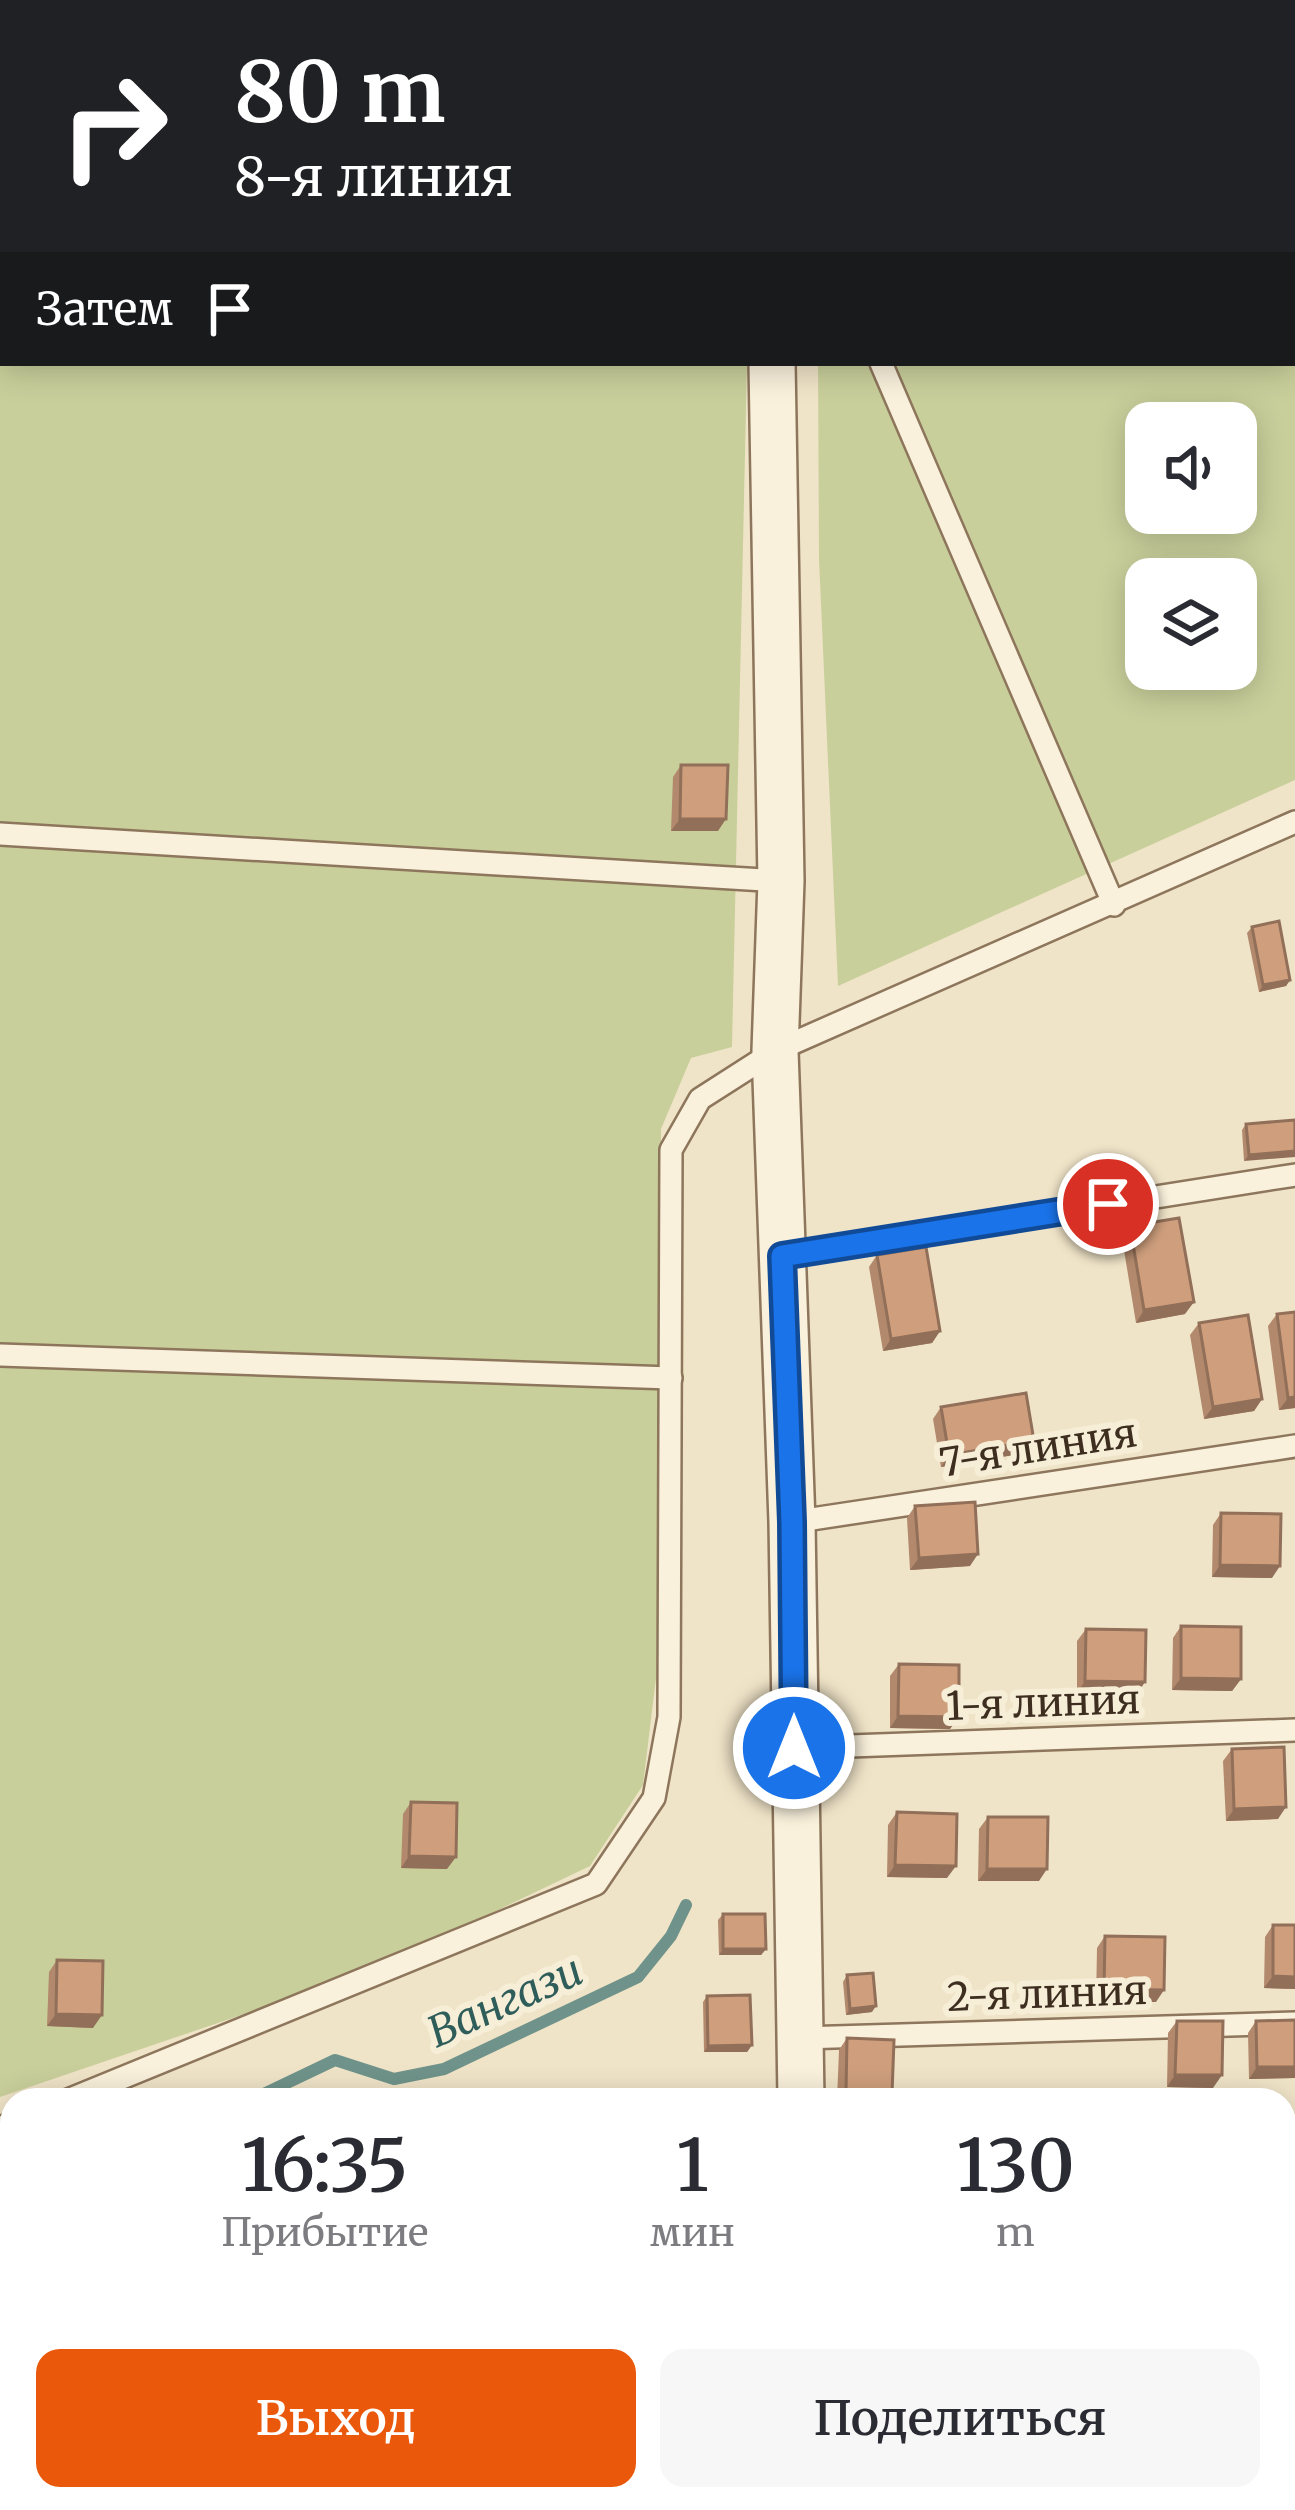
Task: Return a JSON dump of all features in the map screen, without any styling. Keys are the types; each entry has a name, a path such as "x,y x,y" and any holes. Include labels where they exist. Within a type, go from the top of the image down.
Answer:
{"street":[{"path":"772,366 781,881 776,1051 792,1522 801,2088"}],"lane":[{"path":"882,366 1114,904"},
{"path":"97,2088 596,1884 654,1798 669,1717 671,1150 700,1099 776,1051 1271,833 1295,827"},
{"path":"0,834 781,881"},
{"path":"782,1256 1295,1175"},
{"path":"0,1354 671,1378"},
{"name":"7-я линия","path":"792,1522 1295,1446"},
{"name":"1-я линия","path":"794,1748 1295,1730"},
{"name":"2-я линия","path":"801,2038 1295,2023"}],"green space":[{"path":"0,366 747,366 732,1047 691,1058 661,1129 658,1662 643,1785 590,1866 371,1971 26,2088 0,2088"},
{"path":"818,366 1295,366 1295,780 838,986 819,559"}],"building":[{"path":"681,765 728,765 726,819 680,819"},
{"path":"1279,921 1290,980 1263,985 1252,927"},
{"path":"1295,1120 1295,1151 1249,1155 1246,1124"},
{"path":"1179,1218 1194,1302 1144,1310 1130,1226"},
{"path":"926,1247 940,1331 891,1339 877,1255"},
{"path":"1295,1312 1295,1397 1288,1398 1277,1314"},
{"path":"1248,1315 1262,1399 1213,1407 1199,1323"},
{"path":"1026,1393 1034,1441 949,1455 941,1407"},
{"path":"975,1502 978,1554 919,1558 915,1506"},
{"path":"1221,1513 1281,1514 1280,1566 1220,1565"},
{"path":"1181,1626 1241,1627 1241,1679 1181,1678"},
{"path":"1086,1629 1146,1630 1145,1682 1085,1681"},
{"path":"899,1664 959,1665 959,1717 898,1716"},
{"path":"1284,1747 1286,1807 1234,1809 1232,1749"},
{"path":"411,1802 457,1803 456,1857 409,1856"},
{"path":"897,1812 957,1814 956,1866 895,1865"},
{"path":"988,1817 1048,1817 1047,1869 987,1869"},
{"path":"723,1914 765,1914 766,1949 723,1949"},
{"path":"1273,1925 1295,1925 1295,1977 1273,1976"},
{"path":"1105,1936 1165,1937 1164,1990 1104,1989"},
{"path":"57,1960 103,1961 102,2015 56,2014"},
{"path":"873,1973 876,2006 850,2009 847,1975"},
{"path":"750,1995 752,2045 708,2046 707,1996"},
{"path":"1295,2020 1295,2067 1257,2067 1256,2021"},
{"path":"1177,2021 1223,2021 1222,2075 1175,2075"},
{"path":"847,2038 894,2040 892,2088 846,2088"}],"waterway":[{"name":"Вангази","path":"276,2088 335,2060 394,2079 444,2069 638,1977 671,1936 686,1905"}],"route":[{"path":"794,1748 782,1256 1108,1204"}]}
